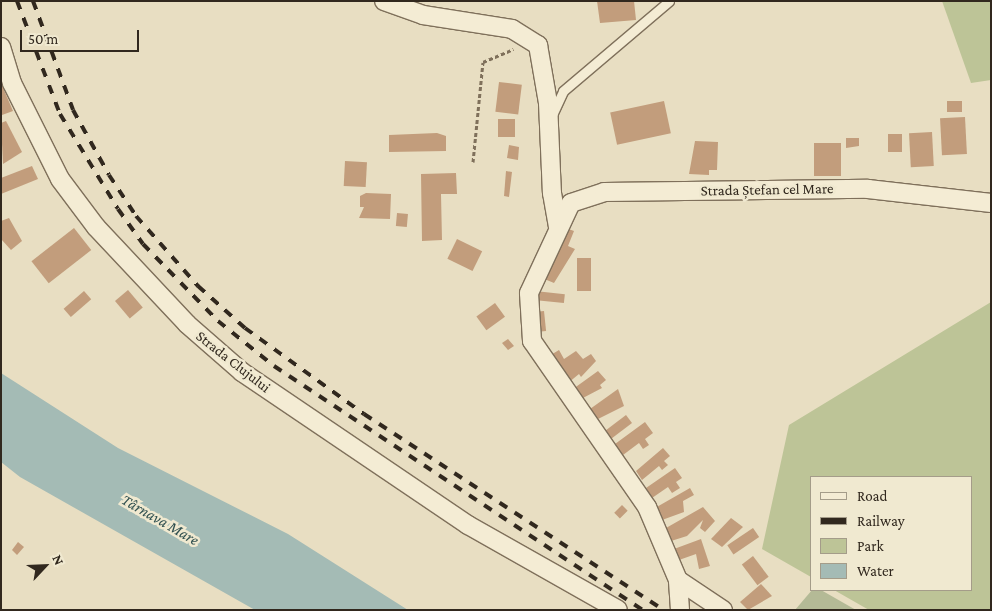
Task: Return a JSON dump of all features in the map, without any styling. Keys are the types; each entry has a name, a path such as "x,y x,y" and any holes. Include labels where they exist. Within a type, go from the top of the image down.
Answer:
{"street":[{"name":"Strada Ștefan cel Mare","path":"384,1 423,15 512,29 530,37 542,56 558,226"},
{"name":"Strada Clujului","path":"1,47 12,83 60,179 96,226 187,324 242,372 468,525 618,610"},
{"name":"Strada Ștefan cel Mare","path":"680,610 678,580 647,508 532,341 529,293 558,226 571,203 590,193 868,189 991,203"},
{"path":"678,580 723,610"}],"lane":[{"name":"Strada Ștefan cel Mare","path":"549,122 563,91 669,1"}],"path":[{"path":"472,162 483,62 511,48 542,56"}],"green space":[{"path":"942,1 991,1 991,80 971,83"},
{"path":"991,302 991,610 869,610 836,591 972,591 972,476 810,476 810,576 762,549 789,425"},
{"path":"811,591 823,591 856,610 795,610"}],"water":[{"name":"Târnava Mare","path":"1,373 118,448 288,534 408,610 255,610 20,477 1,462"}],"building":[{"path":"597,1 634,1 636,20 600,23"},
{"path":"499,82 522,85 518,115 495,112"},
{"path":"1,83 13,111 2,115 1,112"},
{"path":"664,101 671,133 617,145 610,112"},
{"path":"947,101 962,101 962,112 947,112"},
{"path":"965,117 967,154 942,155 940,118"},
{"path":"498,119 515,119 515,137 498,137"},
{"path":"6,121 22,152 3,164 1,123"},
{"path":"932,132 934,166 911,167 909,133"},
{"path":"437,133 446,136 446,151 389,152 389,135"},
{"path":"888,134 902,134 902,152 888,152"},
{"path":"846,138 859,138 859,146 846,148"},
{"path":"695,141 718,142 717,170 709,170 709,175 689,174"},
{"path":"814,143 841,143 841,176 814,176"},
{"path":"509,145 519,147 518,160 507,158"},
{"path":"345,161 367,162 366,187 344,186"},
{"path":"32,166 38,179 1,194 1,178"},
{"path":"506,171 512,172 509,197 504,196"},
{"path":"456,173 457,194 441,194 442,240 422,241 421,174"},
{"path":"366,193 391,194 390,219 359,218 364,207 360,207 360,196"},
{"path":"397,213 408,214 407,227 396,226"},
{"path":"9,218 22,241 11,250 1,239 1,221"},
{"path":"563,227 574,231 568,246 575,249 554,283 542,278"},
{"path":"74,228 91,250 49,283 31,261"},
{"path":"457,239 482,251 473,271 447,259"},
{"path":"577,258 591,258 591,291 577,291"},
{"path":"128,290 143,308 130,319 115,301"},
{"path":"84,291 91,299 71,317 64,309"},
{"path":"535,291 565,294 564,303 534,300"},
{"path":"495,303 505,317 486,330 476,317"},
{"path":"544,311 546,331 536,332 534,312"},
{"path":"508,339 514,346 508,350 502,343"},
{"path":"559,350 564,359 576,351 583,359 591,354 596,361 581,377 579,374 568,383 549,356"},
{"path":"598,371 606,380 600,385 602,388 581,399 573,389"},
{"path":"618,389 624,406 598,419 590,409"},
{"path":"626,415 632,423 611,439 605,431"},
{"path":"645,422 653,433 645,439 649,445 643,449 639,443 623,455 615,444"},
{"path":"663,448 670,456 664,461 668,465 662,470 659,466 642,480 636,471"},
{"path":"675,468 682,478 676,482 680,488 672,493 668,487 652,498 646,488"},
{"path":"690,488 694,495 683,501 684,512 662,520 655,508"},
{"path":"622,505 628,511 620,518 614,513"},
{"path":"703,507 715,521 705,532 700,528 703,520 687,536 671,541 666,528"},
{"path":"731,518 743,527 722,547 711,539"},
{"path":"753,528 759,537 733,554 727,545"},
{"path":"701,539 710,566 699,569 696,554 679,560 674,549"},
{"path":"18,542 24,547 17,555 12,550"},
{"path":"753,556 769,577 757,585 742,564"},
{"path":"761,584 772,596 748,610 740,602"}],"railway":[{"path":"17,1 60,114 118,209 143,244 218,321 274,366 643,610"},
{"path":"33,1 73,110 109,175 136,216 198,286 245,328 364,414 663,610"}]}
